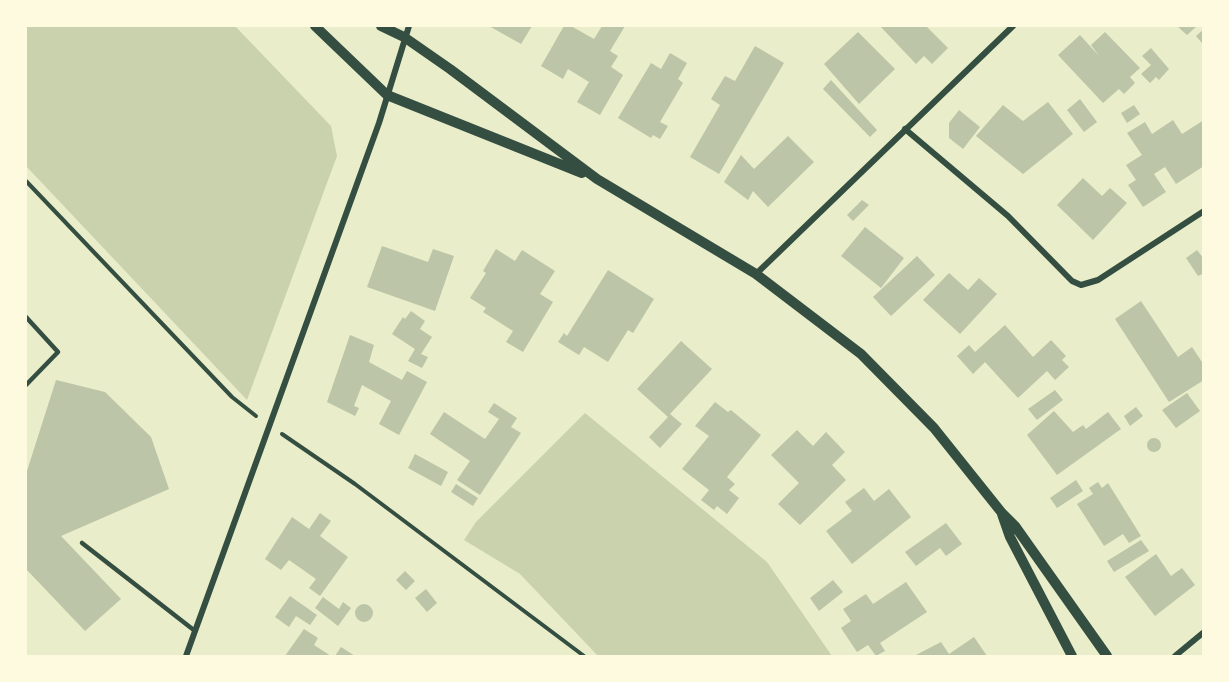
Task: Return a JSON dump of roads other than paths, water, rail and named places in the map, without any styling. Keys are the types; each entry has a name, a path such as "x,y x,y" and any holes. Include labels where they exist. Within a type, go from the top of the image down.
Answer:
{"street":[{"path":"315,26 387,95 597,179"},
{"path":"381,26 404,37 597,179 756,274 827,326 897,388 942,437 1002,513 1026,539 1107,657"},
{"path":"186,657 387,95 409,26"},
{"path":"756,274 1009,27"},
{"path":"905,129 1008,216 1072,281 1081,285 1098,280 1203,211"},
{"path":"1002,513 1010,537 1072,657"},
{"path":"1175,657 1203,632"}],"lane":[{"path":"26,317 58,352 26,385"},
{"path":"82,543 195,631"}]}
